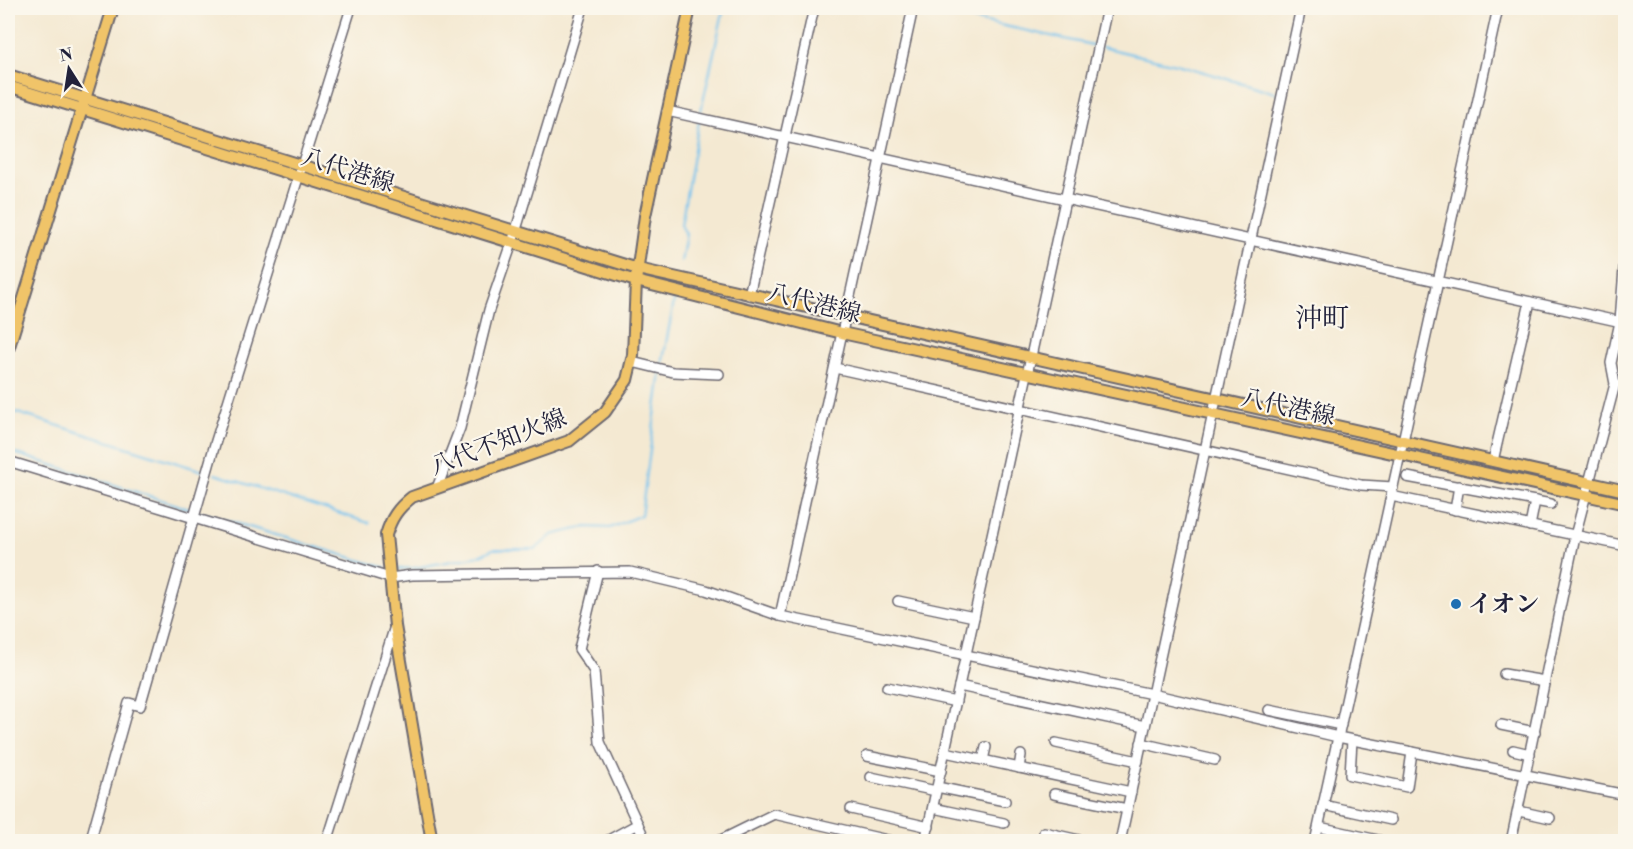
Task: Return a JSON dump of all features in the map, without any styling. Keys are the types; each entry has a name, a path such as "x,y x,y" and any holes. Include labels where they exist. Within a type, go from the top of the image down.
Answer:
{"main road":[{"path":"8,350 114,8"},
{"name":"八代不知火線","path":"432,842 395,626 386,535 390,520 399,507 412,497 569,441 605,412 627,380 632,362 637,275 645,216 690,8"},
{"name":"八代港線","path":"8,75 84,104"},
{"name":"八代港線","path":"8,86 84,104 299,170 516,231 637,275 846,315 1626,504"},
{"name":"八代港線","path":"299,170 512,243 637,275 842,333 1027,372 1214,406"},
{"name":"八代港線","path":"1401,448 1493,461 1626,491"}],"street":[{"path":"90,842 129,703 140,706 214,444 351,8"},
{"path":"437,488 460,429 489,309 516,231 583,8"},
{"path":"749,295 814,8"},
{"path":"780,616 913,8"},
{"path":"925,842 1063,200 1107,8"},
{"path":"1120,842 1301,8"},
{"path":"1315,842 1498,8"},
{"path":"667,111 784,139 1251,239 1623,322"},
{"path":"1511,842 1575,536 1615,384 1611,363 1623,322 1626,242"},
{"path":"1493,461 1530,302"},
{"path":"632,362 673,372 719,374"},
{"path":"835,368 1205,448 1392,492 1455,510 1626,546"},
{"path":"8,461 196,514 390,574 630,572 706,590 780,616 1152,694 1352,740 1626,795"},
{"path":"1407,477 1551,504"},
{"path":"1455,510 1459,486"},
{"path":"1530,526 1535,501"},
{"path":"598,571 579,649 594,671 600,742 646,842"},
{"path":"898,601 974,617"},
{"path":"327,842 395,626"},
{"path":"1504,674 1545,681"},
{"path":"959,686 1145,726"},
{"path":"887,687 956,702"},
{"path":"1269,710 1341,725"},
{"path":"1501,724 1534,732"},
{"path":"1352,740 1350,775 1407,786 1413,752"},
{"path":"1056,743 1137,761"},
{"path":"1141,743 1215,760"},
{"path":"983,760 986,747"},
{"path":"1513,750 1530,754"},
{"path":"945,752 1131,792"},
{"path":"1019,768 1022,755"},
{"path":"867,756 941,771"},
{"path":"871,777 1005,801"},
{"path":"1054,794 1127,809"},
{"path":"1323,804 1391,820"},
{"path":"933,808 1004,823"},
{"path":"851,809 928,827"},
{"path":"1519,811 1550,818"},
{"path":"717,842 774,814 896,842"},
{"path":"605,842 638,824"},
{"path":"1319,826 1387,842"},
{"path":"849,842 851,831"},
{"path":"1044,832 1088,842"}],"waterway":[{"path":"700,115 724,8"},
{"path":"921,8 1097,46"},
{"path":"1102,47 1180,65 1279,94"},
{"path":"681,262 686,234 681,225 699,121"},
{"path":"662,365 675,296"},
{"path":"392,569 414,568 479,556 493,549 536,549 552,535 586,527 610,528 641,515 661,372"},
{"path":"8,410 203,471"},
{"path":"8,451 193,510"},
{"path":"215,474 369,523"},
{"path":"199,512 386,568"}],"place":[{"name":"イオン","path":"1456,604"}],"district":[{"name":"沖町","path":"1322,318"}]}
